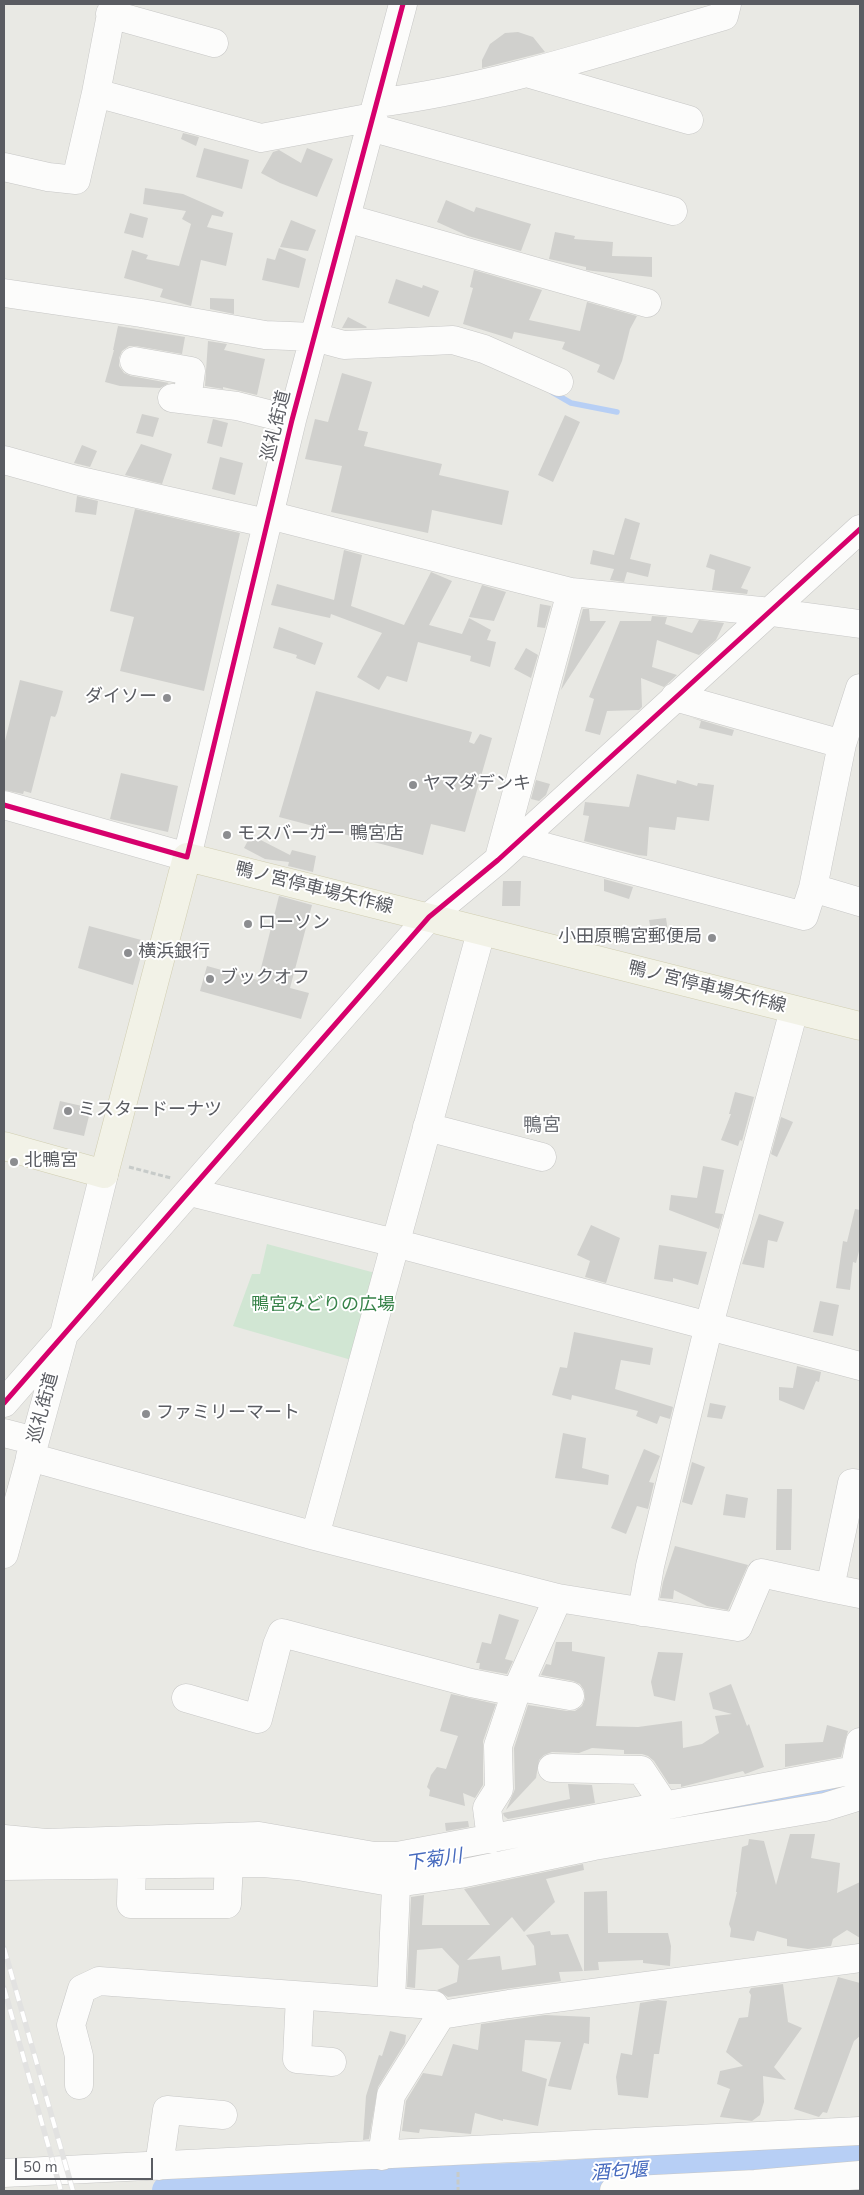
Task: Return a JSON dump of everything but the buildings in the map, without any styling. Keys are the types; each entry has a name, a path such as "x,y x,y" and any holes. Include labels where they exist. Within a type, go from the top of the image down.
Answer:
{"main road":[{"name":"鴨ノ宮停車場矢作線","path":"187,857 860,1026"},
{"path":"4,1146 106,1168 187,857"}],"street":[{"name":"巡礼街道","path":"187,857 292,420 403,4"},
{"path":"96,93 261,138 373,115 421,97 527,73 724,16 727,4"},
{"path":"4,167 48,177 76,180 96,93 112,9 214,43"},
{"path":"527,73 689,120"},
{"path":"373,115 674,211"},
{"path":"346,218 647,303"},
{"path":"4,293 141,313 265,336 314,337 344,345 385,345 453,340 484,349 559,382"},
{"path":"134,361 191,371 179,399 237,406 292,420"},
{"path":"4,460 76,480 267,519 571,592 771,612 860,624"},
{"path":"4,1403 63,1338 429,917 498,860 674,697 771,612 860,529"},
{"path":"498,860 571,592"},
{"path":"519,840 804,916 860,688"},
{"path":"674,697 850,732"},
{"path":"4,805 187,857"},
{"path":"4,825 20,830 26,827 32,814"},
{"path":"812,888 860,902"},
{"path":"315,1536 482,932"},
{"path":"642,1612 650,1566 709,1325 794,1010"},
{"path":"427,1127 542,1157"},
{"name":"巡礼街道","path":"4,1554 63,1338 106,1168"},
{"path":"193,1188 860,1366"},
{"path":"4,1433 32,1449 315,1536 558,1598 738,1627 761,1573 860,1594"},
{"path":"830,1588 852,1483 860,1484"},
{"path":"491,1839 487,1808 499,1789 498,1746 518,1690 558,1598"},
{"path":"186,1698 258,1719 282,1633 471,1683 570,1696"},
{"path":"826,1807 858,1779 860,1742"},
{"path":"552,1768 641,1770 665,1806"},
{"path":"4,1839 46,1843 259,1836 374,1856 397,1869 491,1839 665,1806 858,1779"},
{"path":"4,1866 229,1862 397,1869 460,1874 594,1846 826,1807 860,1819"},
{"path":"132,1864 131,1904 227,1904 229,1862"},
{"path":"391,2001 397,1869"},
{"path":"382,2156 391,2095 441,2015 509,2004 860,1958"},
{"path":"79,2085 79,2056 71,2025 82,1989 99,1981 434,2005 441,2015"},
{"path":"300,1996 297,2059 332,2062"},
{"path":"159,2166 167,2110 223,2115"},
{"path":"4,2173 382,2156 860,2131"},
{"path":"614,2191 754,2188 860,2175"}],"path":[{"path":"106,1168 193,1188"}],"green space":[{"name":"鴨宮みどりの広場","path":"267,1244 379,1274 355,1361 233,1326 252,1274 260,1274"}],"waterway":[{"path":"552,392 571,403 617,412"},
{"name":"下菊川","path":"624,1828 860,1785"},
{"name":"下菊川","path":"375,1866 412,1867 563,1839"},
{"name":"酒匂堰","path":"168,2191 541,2178 860,2157"}],"railway":[{"path":"4,1948 73,2191"},
{"path":"4,1988 61,2191"}],"cycle path":[{"path":"4,805 187,857 292,420 403,4"},
{"path":"4,1403 429,917 498,860 860,529"}],"place":[{"name":"ダイソー","path":"167,698"},
{"name":"ヤマダデンキ","path":"413,785"},
{"name":"モスバーガー 鴨宮店","path":"227,835"},
{"name":"ローソン","path":"248,924"},
{"name":"小田原鴨宮郵便局","path":"712,938"},
{"name":"横浜銀行","path":"128,953"},
{"name":"ブックオフ","path":"210,979"},
{"name":"ミスタードーナツ","path":"68,1111"},
{"name":"北鴨宮","path":"14,1162"},
{"name":"ファミリーマート","path":"146,1414"}],"district":[{"name":"鴨宮","path":"542,1126"}]}
